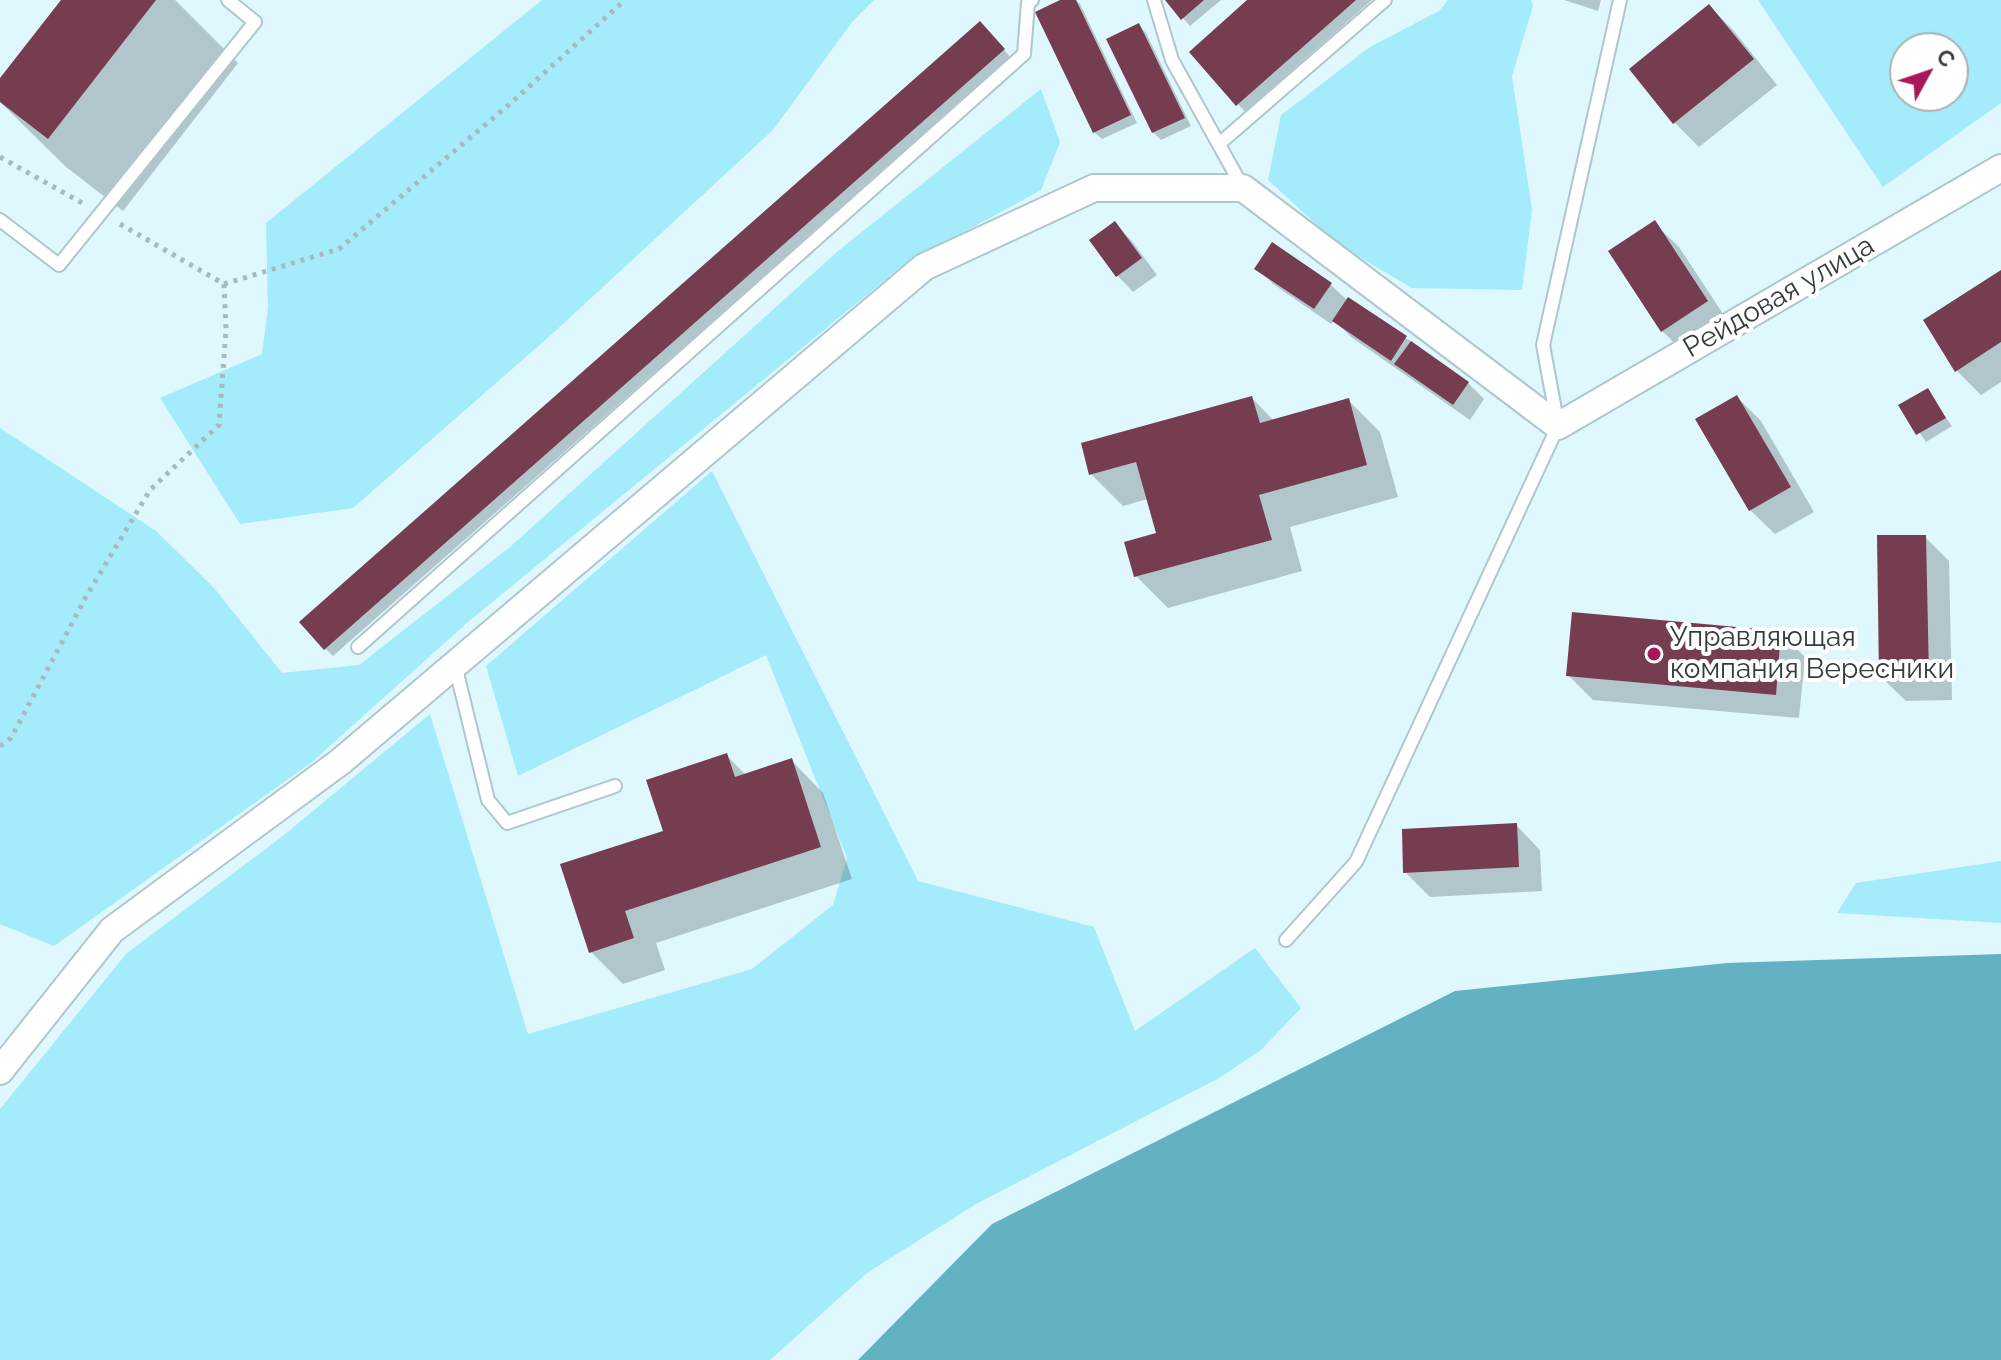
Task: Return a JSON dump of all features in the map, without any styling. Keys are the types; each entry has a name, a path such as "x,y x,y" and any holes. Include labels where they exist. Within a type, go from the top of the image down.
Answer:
{"street":[{"name":"Рейдовая улица","path":"1558,426 2001,168"},
{"path":"0,1071 112,930 340,762 924,267 1094,188 1243,188 1558,426"}],"lane":[{"path":"0,220 59,265 255,22 228,0"},
{"path":"358,647 1024,54 1028,3 1032,0"},
{"path":"1154,0 1172,60 1243,188"},
{"path":"1219,144 1385,0"},
{"path":"1286,940 1356,862 1558,426 1543,345 1620,0"},
{"path":"455,665 488,800 507,823 615,786"}],"path":[{"path":"0,157 224,284 339,249 512,102 625,0"},
{"path":"0,746 11,738 87,595 150,490 219,425 226,329 224,284"}],"shaded area":[{"path":"542,0 874,0 852,22 773,130 551,335 353,508 240,524 160,398 262,354 268,307 266,223"},
{"path":"1448,0 1531,0 1533,6 1512,76 1532,210 1522,290 1412,288 1340,246 1268,180 1281,115 1370,47 1439,11"},
{"path":"1758,0 2001,0 2001,103 1883,187"},
{"path":"1041,89 1060,142 1041,190 902,266 468,622 312,762 54,946 0,924 0,428 156,531 214,588 282,673 359,665 510,547 838,251"},
{"path":"712,471 918,881 1094,927 1135,1031 1255,948 1301,1008 1261,1050 1221,1077 976,1204 867,1273 770,1360 0,1360 0,1109 126,954 284,835 430,714 528,1034 752,969 833,905 847,858 766,655 518,776 486,666"},
{"path":"2001,861 2001,923 1837,913 1856,883"},
{"path":"2001,954 2001,1360 858,1360 992,1224 1455,991 1727,963"}],"building":[{"path":"61,0 156,0 48,139 0,102 0,78"},
{"path":"1060,0 1076,0 1131,115 1093,133 1035,12"},
{"path":"1165,0 1204,0 1181,20"},
{"path":"1247,0 1356,0 1236,106 1189,52"},
{"path":"1709,4 1754,59 1673,124 1629,69"},
{"path":"980,21 1005,49 324,650 299,622"},
{"path":"1139,23 1185,118 1152,133 1106,39"},
{"path":"1655,220 1708,301 1661,332 1608,251"},
{"path":"1115,221 1142,258 1116,277 1089,240"},
{"path":"1272,242 1332,283 1314,309 1254,269"},
{"path":"2001,270 2001,342 1955,372 1923,320"},
{"path":"1348,297 1407,336 1391,361 1332,321"},
{"path":"1411,341 1469,382 1453,405 1394,364"},
{"path":"1928,388 1946,418 1916,435 1898,405"},
{"path":"1737,395 1791,487 1749,511 1695,419"},
{"path":"1252,396 1260,423 1349,398 1367,465 1259,495 1272,540 1134,577 1124,542 1156,533 1136,462 1089,475 1081,443"},
{"path":"1877,535 1926,535 1929,677 1879,678"},
{"path":"1572,612 1781,631 1776,695 1566,676"},
{"path":"727,753 735,777 792,758 821,847 625,911 634,938 589,953 560,864 663,831 646,780"},
{"path":"1517,823 1519,867 1403,873 1402,829"}],"place":[{"name":"Управляющая компания Вересники","path":"1654,654"}]}
